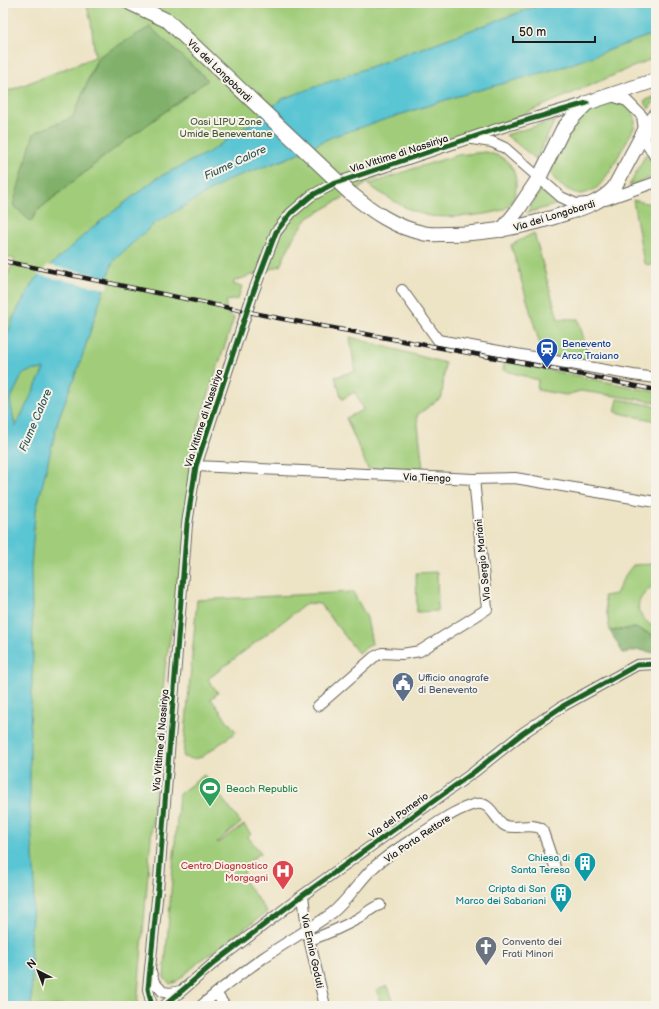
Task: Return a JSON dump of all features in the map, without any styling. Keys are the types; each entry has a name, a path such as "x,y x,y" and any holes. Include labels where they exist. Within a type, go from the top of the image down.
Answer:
{"main road":[{"name":"Via dei Longobardi","path":"130,3 168,21"},
{"name":"Via dei Longobardi","path":"150,3 350,193 370,210 393,224 424,234 462,234 502,230 531,224 595,203"},
{"name":"Via Vittime di Nassiriya","path":"587,103 656,80"},
{"path":"502,230 517,211 539,178 563,129 587,103"},
{"path":"595,203 608,196 614,188 645,130 656,115"}],"street":[{"path":"609,95 627,101 642,116 646,142 656,158"},
{"name":"Via Vittime di Nassiriya","path":"152,1006 148,989 187,524 196,466 253,293 276,232 291,214 311,196 333,184 500,128 587,103"},
{"path":"470,139 492,142 505,148 561,197 576,204 595,203"},
{"name":"Via dei Longobardi","path":"595,203 656,182"},
{"path":"402,290 438,340 656,378"},
{"name":"Via Tiengo","path":"196,466 474,479 515,478 656,502"},
{"name":"Via Sergio Mariani","path":"318,706 374,657 382,653 402,654 420,651 487,609 474,479"},
{"name":"Via del Pomerio","path":"164,1006 214,964 303,895 474,772 523,733 554,712 637,665 656,664"},
{"name":"Via Porta Rettore","path":"201,1006 216,993 264,958 334,911 371,870 392,853 450,815 470,806 478,804 491,809 502,824 507,826 514,828 532,825 538,826 542,829 555,867"},
{"name":"Via Ennio Goduti","path":"303,895 307,930 325,1006"},
{"path":"310,940 338,930 380,905"},
{"path":"150,970 154,982 163,992 171,993 182,991"},
{"path":"216,993 225,1006"}],"green space":[{"name":"Oasi LIPU Zone Umide Beneventane","path":"86,3 656,3 656,57 382,175 308,218 293,238 280,266 234,281 234,285 242,286 238,299 226,301 226,312 234,318 191,448 200,462 165,668 137,1006 3,1006 3,284 15,259 3,256 3,93 95,57 91,21","holes":["95,63 105,151 94,165 37,211 34,133 73,117"]},
{"path":"150,27 208,80 105,156 37,211 31,222 13,205 34,133 73,117 98,57"},
{"path":"656,96 656,98 649,109 644,101"},
{"path":"618,101 626,106 634,115 634,128 616,161 599,185 594,190 586,193 581,194 572,192 558,183 552,175 551,171 554,161 579,118 598,108"},
{"path":"555,120 536,159 506,135"},
{"path":"485,152 503,158 509,163 514,171 516,183 515,194 510,204 500,211 467,216 442,217 425,215 402,206 368,185 415,168 458,155"},
{"path":"646,154 656,166 656,176 629,186"},
{"path":"541,190 558,204 527,213"},
{"path":"633,200 656,205 656,257 655,262 652,262 651,266 644,263"},
{"path":"534,233 558,319 578,319 590,360 543,355 511,245"},
{"path":"350,337 445,363 442,397 417,415 423,469 368,469 346,418 363,410 355,392 342,399 335,377 355,371"},
{"path":"505,361 656,392 656,402 581,391 566,395 537,390 538,380 503,370"},
{"path":"618,399 656,406 656,421 615,412"},
{"path":"656,564 656,580 641,598 639,607 645,620 656,629 656,636 635,628 610,631 604,596 616,594 624,577 633,565"},
{"path":"437,572 438,611 417,612 416,573"},
{"path":"353,592 367,618 372,644 358,653 320,604 307,603 208,679 218,693 211,699 236,732 202,757 193,759 183,757 197,600"},
{"path":"635,628 656,636 656,653 639,650 623,653 610,631"},
{"path":"204,775 241,823 217,842 218,843 244,825 251,834 248,837 261,853 248,863 243,879 267,912 199,962 176,982 170,984 164,978 179,794"},
{"path":"388,986 395,1006 381,1006 377,990"}],"water":[{"name":"Fiume Calore","path":"545,3 656,3 656,33 566,66 458,96 334,136 286,159 232,178 154,224 113,261 80,363 59,417 35,515 31,567 33,655 30,729 30,809 35,883 30,938 32,974 31,1006 3,1006 3,348 13,318 34,280 93,227 157,178 209,152 250,124 282,99","holes":["44,369 16,426 10,400 23,374 30,371"]}],"pier":[{"path":"48,265 110,278 107,289 37,275"}],"railway":[{"path":"3,261 278,318 524,363 656,390"}],"cycle path":[{"path":"152,1006 148,989 159,879 187,524 196,466 253,293 276,232 291,213 311,196 333,184 500,128 587,103"},
{"path":"164,1006 214,963 303,895 474,772 523,733 563,706 637,665 656,664"}],"place":[{"name":"Benevento Arco Traiano","path":"547,368"},
{"name":"Ufficio anagrafe di Benevento","path":"403,702"},
{"name":"Beach Republic","path":"210,808"},
{"name":"Chiesa di Santa Teresa","path":"585,882"},
{"name":"Centro Diagnostico Morgagni","path":"283,890"},
{"name":"Cripta di San Marco dei Sabariani","path":"561,914"},
{"name":"Convento dei Frati Minori","path":"486,966"}]}
